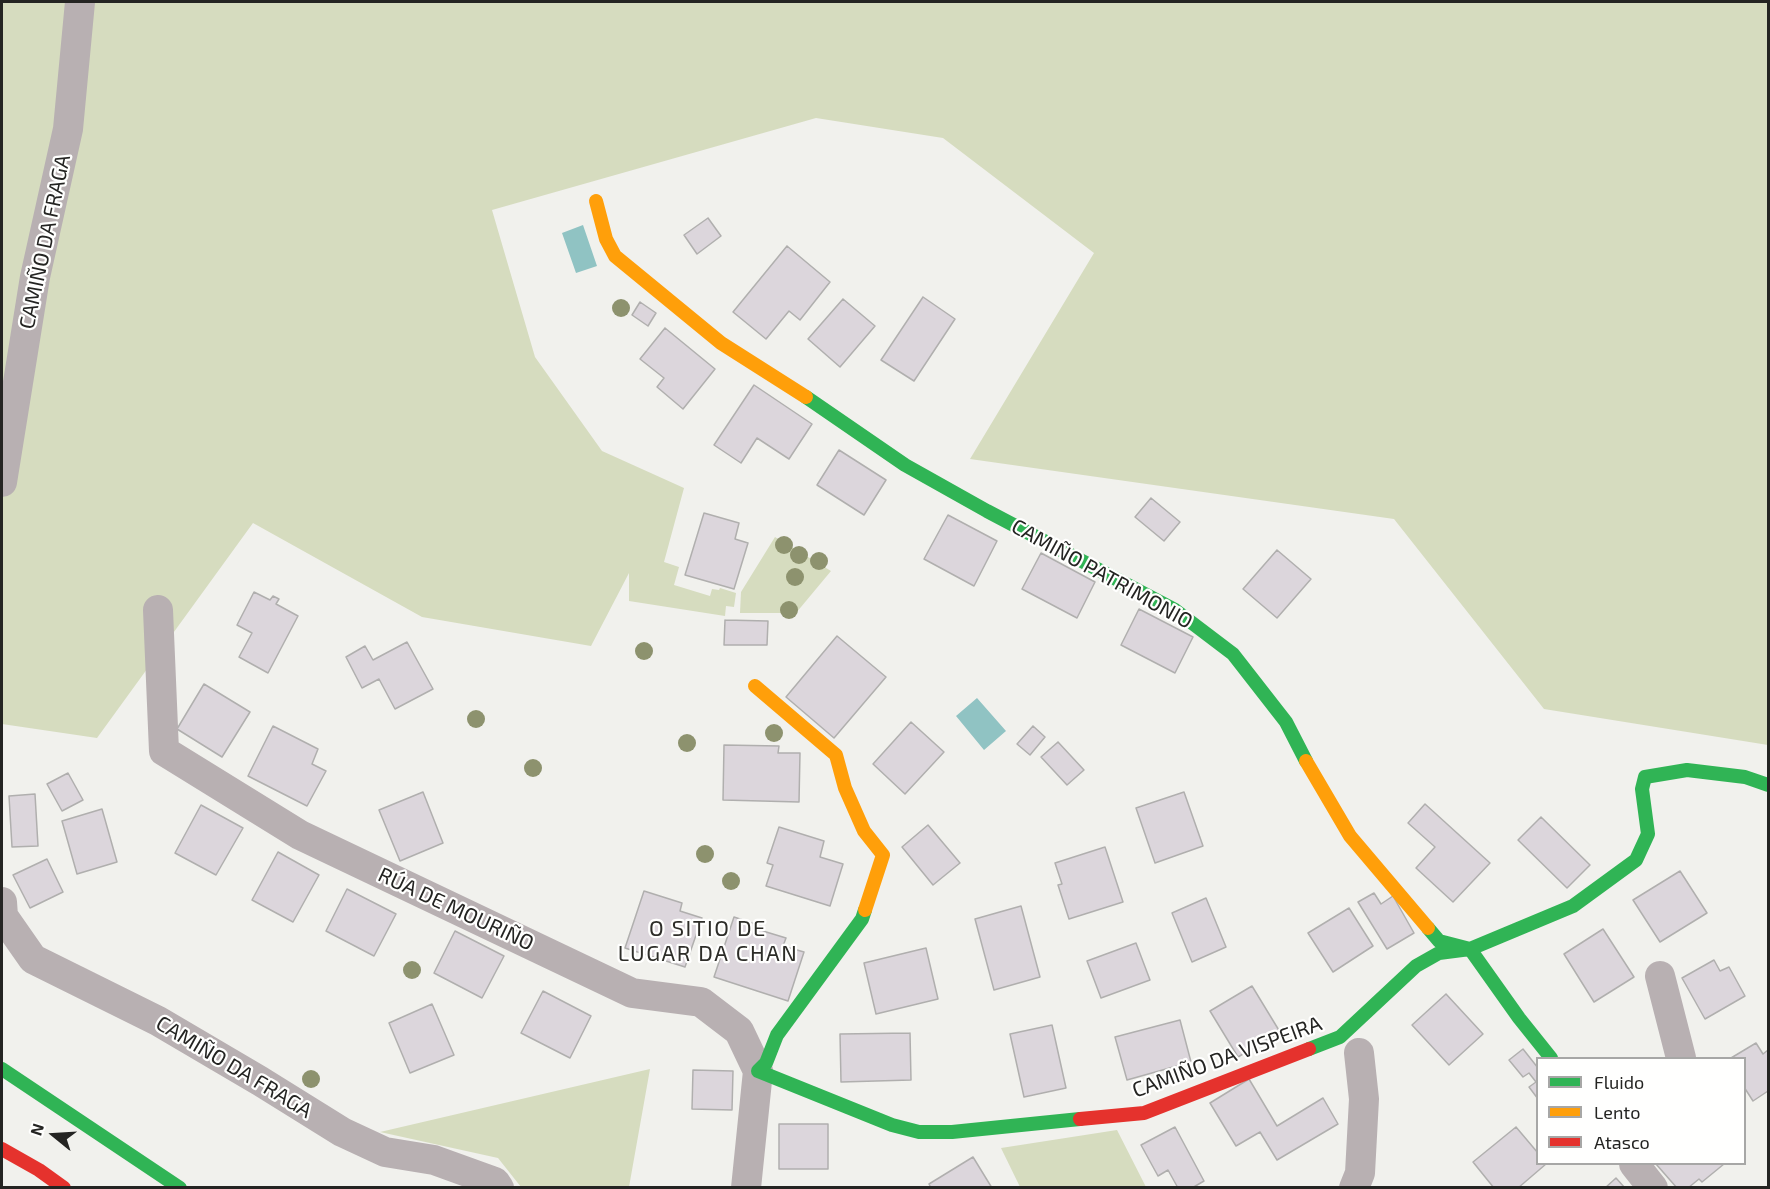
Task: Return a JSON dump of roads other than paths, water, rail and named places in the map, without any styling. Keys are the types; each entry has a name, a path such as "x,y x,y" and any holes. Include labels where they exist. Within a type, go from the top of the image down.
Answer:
{"main road":[{"name":"CAMIÑO PATRIMONIO","path":"596,201 606,238 615,256 721,343 794,389 905,465 1175,610 1233,654 1286,722 1312,773 1350,836 1439,941 1470,950"},
{"path":"755,686 836,755 845,788 864,831 883,855 861,919 777,1035 766,1063 758,1071"},
{"name":"CAMIÑO DA VISPEIRA","path":"758,1071 892,1125 919,1132 952,1132 1144,1113 1340,1037 1416,966 1439,953 1470,950 1573,906 1636,860 1648,834 1642,789 1646,777 1687,770 1745,777 1768,785"},
{"path":"1470,950 1549,1057"},
{"path":"2,1069 180,1188"},
{"path":"2,1149 39,1170 64,1188"}],"street":[{"name":"CAMIÑO DA FRAGA","path":"2,482 35,276 68,129 80,2"},
{"name":"RÚA DE MOURIÑO","path":"158,610 164,751 300,835 632,993 701,1002 739,1031 758,1071"},
{"name":"CAMIÑO DA FRAGA","path":"2,902 3,916 33,959 158,1021 261,1081 342,1132 385,1152 434,1160 495,1182 499,1188"},
{"path":"1660,976 1680,1057"},
{"path":"1354,1188 1360,1173 1364,1100 1359,1053"},
{"path":"746,1188 758,1071"}],"water":[{"path":"583,225 597,266 576,273 562,233"},
{"path":"977,698 1006,731 984,750 956,716"}],"district":[{"name":"O SITIO DE LUGAR DA CHAN","path":"708,942"}]}
